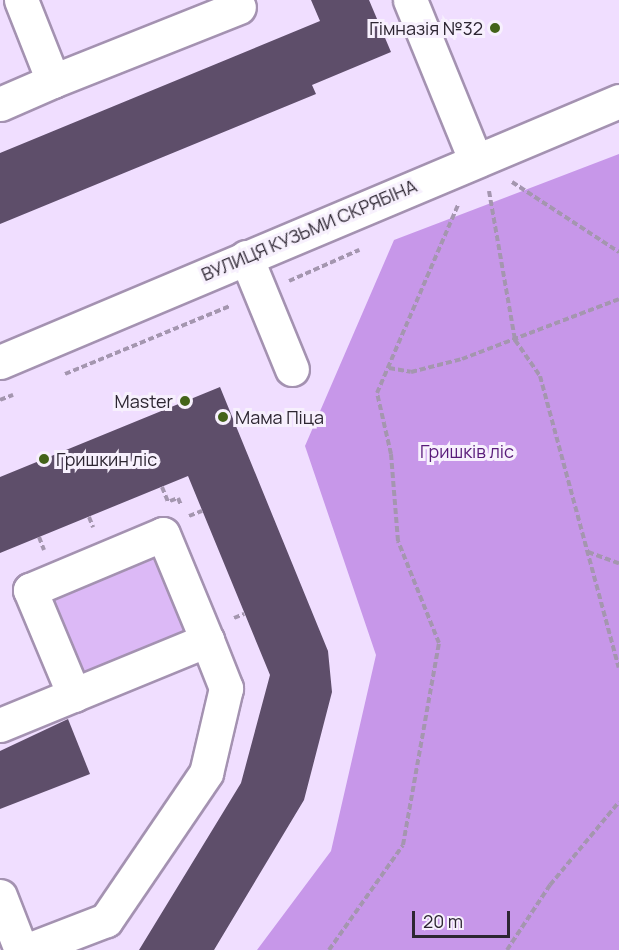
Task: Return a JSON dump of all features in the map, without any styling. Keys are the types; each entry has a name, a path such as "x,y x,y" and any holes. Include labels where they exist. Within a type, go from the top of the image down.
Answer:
{"street":[{"path":"21,0 53,81"},
{"path":"410,0 486,155"},
{"path":"0,104 243,2"},
{"name":"ВУЛИЦЯ КУЗЬМИ СКРЯБІНА","path":"0,362 486,155 619,101"},
{"path":"246,257 292,369"},
{"path":"28,950 106,920 206,773 226,687 163,534 30,590 74,695"},
{"path":"0,725 207,640"},
{"path":"0,896 21,950"}],"path":[{"path":"486,155 512,182 619,252"},
{"path":"486,155 516,340 540,376 619,668"},
{"path":"329,950 403,845 414,761 439,643 398,541 391,454 377,393 486,155"},
{"path":"389,368 411,372 516,340 619,299"},
{"path":"162,486 168,502"},
{"path":"89,517 95,532"},
{"path":"587,551 619,563"},
{"path":"507,950 550,885 619,802"}],"shaded area":[{"path":"162,538 202,637 73,689 33,590"}],"green space":[{"name":"Гришків ліс","path":"619,154 619,950 257,950 331,851 376,655 305,446 394,240"}],"building":[{"path":"311,0 369,0 391,52 312,85 316,94 0,224 0,153 320,21"},
{"path":"220,387 328,651 332,692 304,800 214,950 139,950 241,783 270,675 188,476 0,553 0,477"},
{"path":"68,719 90,774 0,809 0,751"}],"place":[{"name":"Гімназія №32","path":"495,28"},
{"name":"Master","path":"185,401"},
{"name":"Мама Піца","path":"223,417"},
{"name":"Гришкин ліс","path":"44,459"}]}
